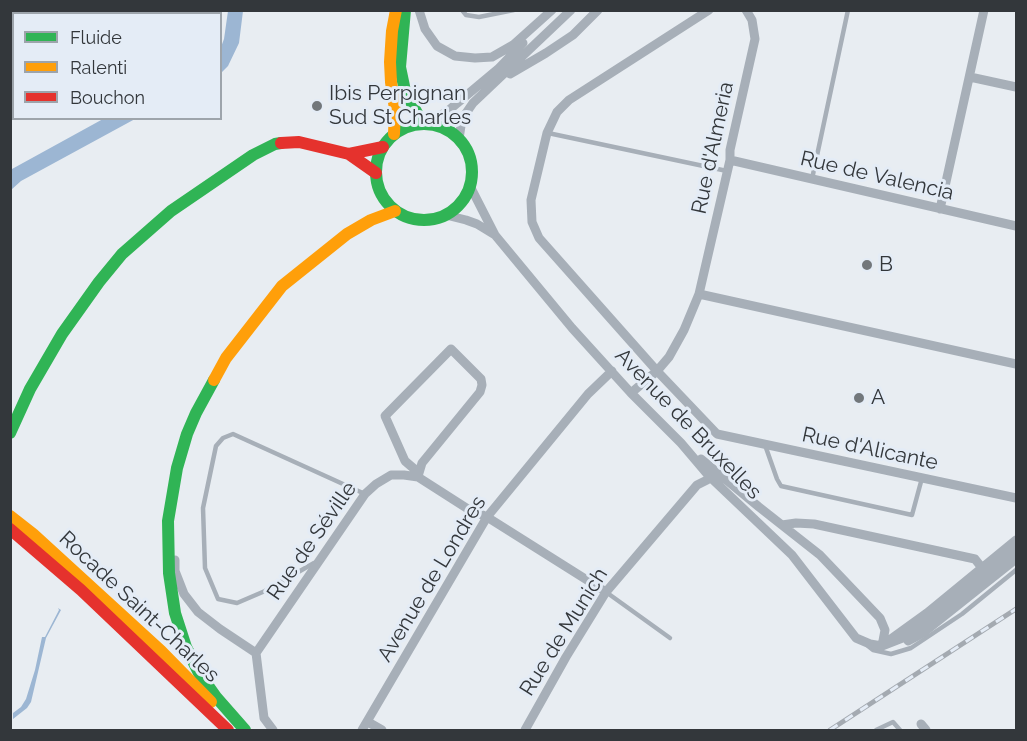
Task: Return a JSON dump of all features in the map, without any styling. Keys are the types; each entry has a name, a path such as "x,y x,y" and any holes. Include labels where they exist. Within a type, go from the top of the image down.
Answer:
{"main road":[{"path":"394,134 395,109 390,62 396,10"},
{"path":"405,10 400,67 405,91 425,124"},
{"path":"425,124 444,129 459,139 471,161 472,173 465,197 456,207 446,215 420,220 395,211 385,201 378,187 376,173 377,159 394,134 408,127 425,124"},
{"path":"10,433 30,389 62,334 99,282 122,254 171,211 253,155 275,144 299,142 349,154 376,173"},
{"path":"349,154 383,147"},
{"path":"245,730 216,697 199,673 186,647 175,613 169,573 168,520 177,468 196,413 226,358 282,286 347,234 371,220 395,211"},
{"name":"Rocade Saint-Charles","path":"10,516 228,730"},
{"name":"Rocade Saint-Charles","path":"10,530 31,539 161,651 239,730"}],"street":[{"path":"419,10 425,29 437,46 455,56 475,58 492,57 513,45 552,10"},
{"path":"425,124 449,110 498,69 557,10"},
{"path":"459,139 462,119 474,103 571,10"},
{"path":"500,79 573,35 598,10"},
{"path":"657,371 539,238 532,222 531,200 547,133 557,112 568,100 709,10"},
{"name":"Rue d'Almeria","path":"631,393 657,371 669,357 684,330 699,294 728,171 730,150 755,39 752,20 746,10"},
{"path":"940,209 984,10"},
{"path":"970,77 1017,87"},
{"name":"Rue de Valencia","path":"730,160 1017,226"},
{"name":"Avenue de Bruxelles","path":"470,186 495,235 572,328 631,393 681,442 710,476 792,555 856,638"},
{"name":"Avenue de Bruxelles","path":"446,215 477,224 495,235"},
{"path":"699,294 1017,364"},
{"path":"418,475 422,463 480,392 482,385 481,379 452,350 385,416 405,461 418,475 468,509 487,517 606,592"},
{"name":"Avenue de Londres","path":"365,726 487,517 588,394 612,371"},
{"name":"Rue d'Alicante","path":"657,371 717,434 1017,498"},
{"path":"681,442 820,555 880,618 885,630 882,646"},
{"path":"177,468 174,526 175,571 184,594 198,612 220,630 256,653 264,718 273,730"},
{"name":"Rue de Séville","path":"256,653 365,494 391,475 418,475"},
{"name":"Rue de Munich","path":"525,730 606,592 697,485 710,476"},
{"path":"782,525 814,524 975,559 982,568"},
{"path":"882,646 927,614 1017,540"},
{"path":"882,646 905,637 939,613 998,563 1017,550"},
{"path":"856,638 882,646 903,643 923,633 1017,559"},
{"path":"365,726 382,730"}],"lane":[{"path":"462,10 466,15 479,17 514,10"},
{"path":"812,179 848,10"},
{"path":"547,133 728,171"},
{"path":"320,560 265,591 237,603 218,599 205,568 203,508 216,446 223,438 233,434 365,494"},
{"path":"765,445 781,486 912,515 922,478"},
{"path":"856,638 873,650 891,654 911,648 962,614 1017,570"},
{"path":"606,592 669,638"},
{"path":"876,730 892,722 900,730"}],"water":[{"path":"228,11 243,11 239,43 228,66 222,72"},
{"path":"101,120 133,120 21,181 11,190 12,169"},
{"path":"58,608 61,610 46,638 31,702 13,719 13,713 26,699 42,637 45,637"}],"railway":[{"path":"830,730 1016,609"}],"traffic: fast":[{"path":"405,10 400,67 405,91 423,124"},
{"path":"424,124 442,128 458,138 468,154 472,172 468,190 458,206 442,216 424,220 406,216 390,206 380,190 376,172 380,154 390,138 406,128 424,124"},
{"path":"10,433 30,389 62,334 122,254 171,211 253,155 281,143"},
{"path":"214,380 187,434 177,468 168,521 169,573 175,613 186,647 199,673 216,697 245,730"}],"traffic: slow":[{"path":"394,134 395,109 390,62 396,10"},
{"path":"214,380 226,358 282,286 347,234 371,220 395,211"},
{"path":"10,516 33,534 161,651 211,702"}],"traffic: jam":[{"path":"281,143 299,142 349,154 376,173"},
{"path":"349,154 383,147"},
{"path":"10,529 81,590 228,730"}],"place":[{"name":"Ibis Perpignan Sud St Charles","path":"317,106"},
{"name":"B","path":"867,265"},
{"name":"A","path":"859,398"}]}
